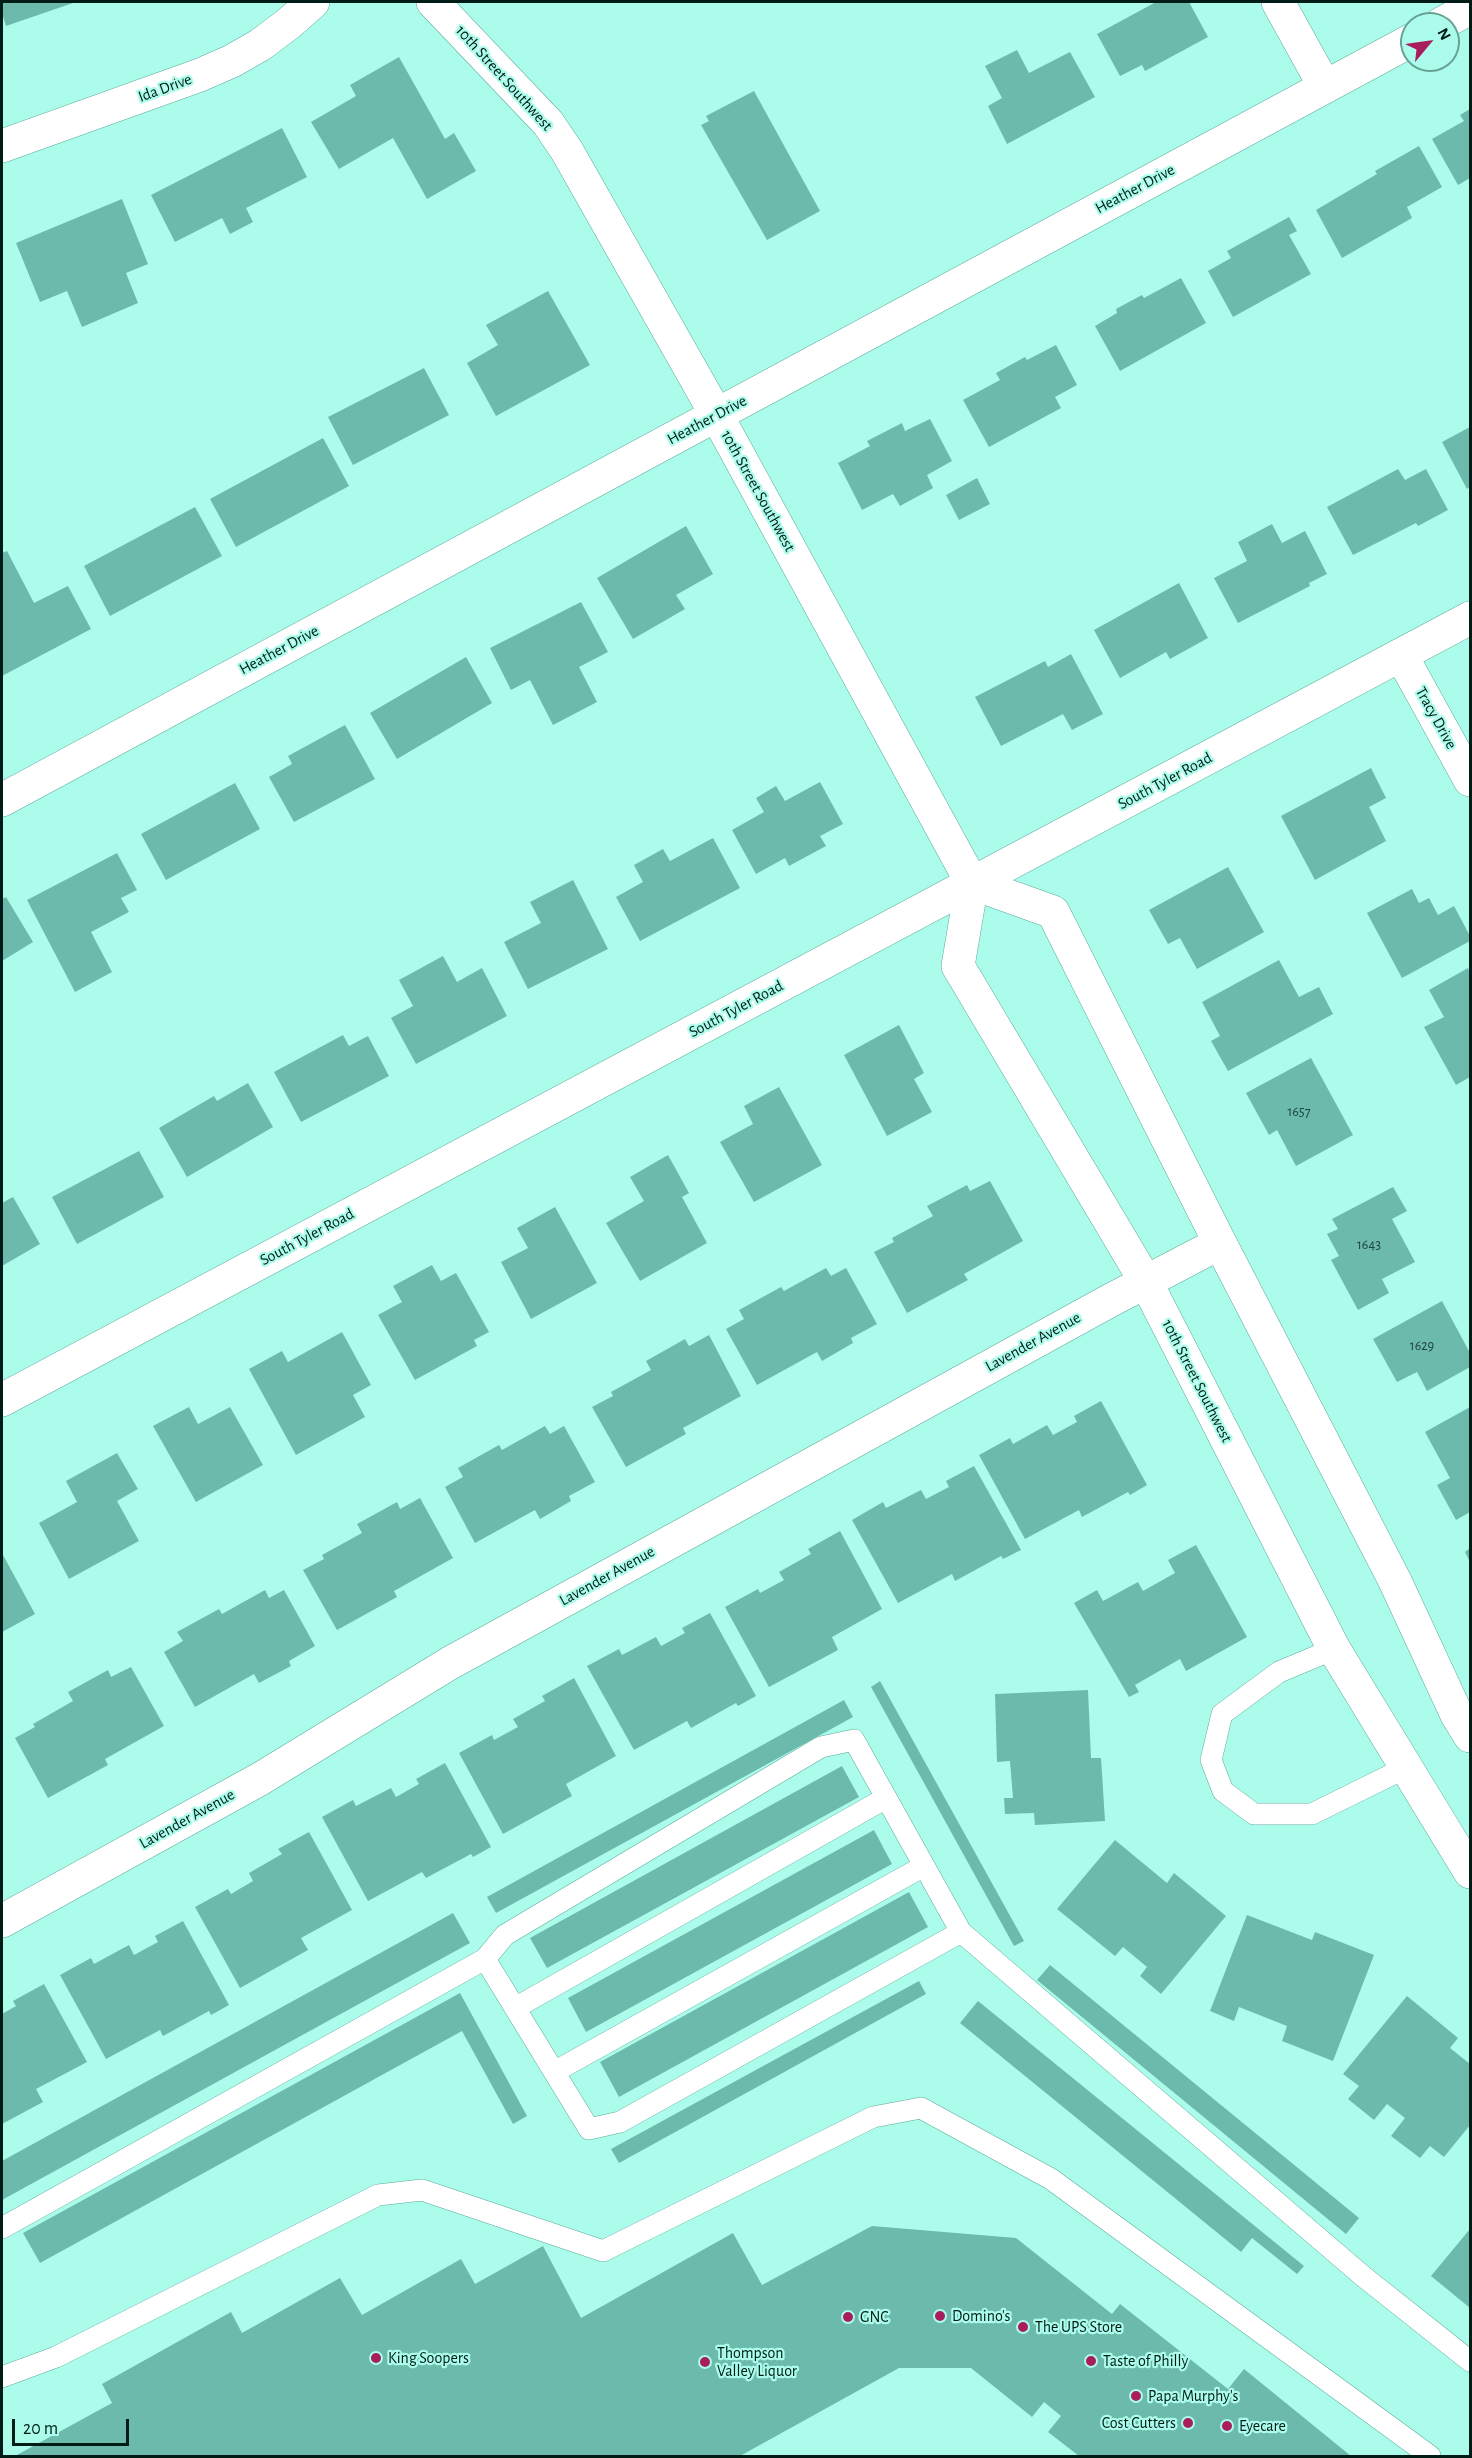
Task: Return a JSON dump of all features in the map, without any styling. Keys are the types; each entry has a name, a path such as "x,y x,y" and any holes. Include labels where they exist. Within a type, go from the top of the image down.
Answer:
{"street":[{"name":"Ida Drive","path":"2,146 189,79 232,61 260,45 313,2"},
{"name":"10th Street Southwest","path":"433,2 548,123 567,151 716,414 972,884 958,966 1146,1282 1334,1649 1470,1872"},
{"path":"1278,2 1325,87"},
{"name":"Heather Drive","path":"2,800 1400,46"},
{"name":"South Tyler Road","path":"2,1400 1470,618"},
{"name":"Tracy Drive","path":"1401,655 1470,780"},
{"path":"972,884 1053,912 1220,1244 1395,1581 1457,1715 1470,1736"},
{"name":"Lavender Avenue","path":"3,1916 260,1779 450,1663 1146,1282 1220,1244"}],"lane":[{"path":"1334,1649 1279,1672 1222,1714 1211,1760 1223,1791 1254,1814 1312,1814 1405,1768"},
{"path":"2,2228 485,1959 505,1935 821,1747 854,1740 961,1932 1364,2277 1470,2361"},
{"path":"515,2008 886,1798"},
{"path":"554,2072 924,1866"},
{"path":"485,1959 589,2129 620,2122 961,1932"},
{"path":"2,2377 56,2357 378,2195 422,2190 603,2251 873,2117 921,2108 1051,2179 1430,2457"}],"building":[{"path":"2,2 76,2 6,26 2,13"},
{"path":"1156,2 1189,2 1208,37 1145,71 1142,65 1120,76 1097,34"},
{"path":"1017,50 1029,73 1070,52 1095,97 1007,144 988,106 1002,98 985,66"},
{"path":"399,57 445,139 454,133 476,171 427,199 393,138 339,169 311,122 356,96 350,85"},
{"path":"754,91 820,211 767,240 701,125 709,121 706,116"},
{"path":"1470,109 1470,178 1458,185 1432,139 1464,121 1460,115"},
{"path":"282,128 307,177 246,208 253,222 230,234 222,218 175,242 151,195"},
{"path":"1419,146 1442,187 1407,207 1412,218 1342,258 1316,210 1377,174 1375,171"},
{"path":"122,199 148,264 126,273 138,303 82,327 67,291 40,302 16,243"},
{"path":"1289,217 1297,231 1289,235 1311,274 1233,317 1208,271 1231,258 1227,251"},
{"path":"1181,278 1206,323 1120,371 1095,326 1117,313 1116,309 1142,295 1144,298"},
{"path":"548,291 590,365 496,416 467,363 498,345 486,325"},
{"path":"1056,345 1077,385 1055,397 1061,408 989,447 963,400 1000,380 996,373 1025,357 1027,360"},
{"path":"424,368 449,415 353,465 328,417"},
{"path":"930,419 952,461 927,475 933,488 900,506 893,494 862,510 838,463 870,446 867,441 902,423 905,431"},
{"path":"1470,427 1470,487 1467,489 1442,442"},
{"path":"323,438 349,486 236,547 210,499"},
{"path":"1398,469 1405,480 1426,469 1448,510 1418,526 1416,523 1353,555 1327,507"},
{"path":"977,478 990,504 959,520 946,495"},
{"path":"195,507 222,556 110,616 84,566"},
{"path":"1272,524 1282,543 1305,531 1327,574 1309,583 1310,586 1238,623 1214,578 1247,561 1238,542"},
{"path":"686,526 713,574 676,595 685,609 633,639 597,578"},
{"path":"7,551 34,603 68,586 91,629 2,676 2,553"},
{"path":"1179,583 1208,638 1170,659 1166,652 1120,678 1094,630"},
{"path":"581,602 608,652 579,667 597,702 553,725 530,680 511,690 490,648"},
{"path":"1071,654 1103,714 1072,730 1063,714 1001,746 975,697 1045,661 1048,667"},
{"path":"466,657 492,703 397,759 370,713"},
{"path":"345,725 375,779 294,822 269,777 292,764 288,756"},
{"path":"1371,768 1386,798 1369,807 1386,841 1315,880 1281,816"},
{"path":"820,782 843,824 820,836 826,846 789,866 785,858 756,874 732,830 764,812 756,798 776,786 785,801"},
{"path":"235,783 260,829 166,880 141,834"},
{"path":"713,838 740,888 640,941 616,897 643,882 634,865 663,849 670,861"},
{"path":"117,853 137,890 121,898 129,912 91,932 112,972 75,992 27,900"},
{"path":"1228,867 1264,932 1197,969 1180,938 1168,944 1149,910"},
{"path":"573,880 608,949 528,989 504,942 541,923 530,902"},
{"path":"1412,889 1419,903 1429,898 1438,915 1454,906 1470,936 1470,941 1402,978 1367,913"},
{"path":"6,897 33,942 2,961 2,899"},
{"path":"443,956 457,982 482,968 507,1016 416,1064 391,1018 413,1006 399,980"},
{"path":"1279,960 1299,997 1319,987 1333,1014 1228,1071 1211,1041 1220,1036 1202,1002"},
{"path":"1468,968 1470,973 1470,1077 1456,1085 1424,1027 1444,1017 1429,990"},
{"path":"899,1025 924,1073 914,1079 932,1112 887,1136 844,1055"},
{"path":"343,1035 349,1046 368,1036 389,1076 301,1122 274,1072"},
{"path":"1311,1058 1353,1135 1296,1166 1277,1130 1269,1135 1246,1093"},
{"path":"248,1083 273,1127 187,1177 159,1128 214,1096 217,1101"},
{"path":"779,1087 822,1165 754,1202 720,1142 753,1124 744,1106"},
{"path":"139,1151 164,1197 77,1244 52,1197"},
{"path":"668,1155 689,1193 682,1197 707,1243 640,1281 606,1223 644,1201 630,1177"},
{"path":"990,1181 1023,1241 964,1274 968,1280 907,1313 874,1252 894,1242 892,1238 933,1216 927,1206 967,1185 970,1191"},
{"path":"1393,1187 1407,1211 1392,1219 1415,1262 1382,1279 1389,1293 1358,1310 1331,1260 1339,1256 1327,1234 1338,1229 1332,1219"},
{"path":"13,1197 40,1244 2,1266 2,1203"},
{"path":"555,1207 597,1283 531,1319 501,1262 528,1248 517,1228"},
{"path":"432,1265 441,1281 456,1273 489,1332 474,1340 477,1346 415,1380 378,1315 402,1302 393,1286"},
{"path":"826,1268 831,1276 846,1268 877,1324 851,1338 853,1343 822,1361 817,1352 757,1385 726,1329 744,1319 739,1310 781,1287 784,1291"},
{"path":"1442,1301 1470,1353 1470,1367 1427,1391 1417,1372 1397,1382 1373,1339"},
{"path":"342,1332 371,1385 353,1395 365,1417 296,1455 249,1369 282,1351 288,1362"},
{"path":"709,1335 741,1396 683,1428 686,1434 626,1467 592,1407 613,1396 611,1392 651,1370 646,1361 685,1339 689,1346"},
{"path":"1101,1401 1147,1485 1130,1495 1128,1492 1082,1517 1079,1510 1025,1539 979,1455 1010,1438 1013,1444 1047,1425 1053,1435 1077,1422 1074,1416"},
{"path":"189,1407 198,1424 230,1407 263,1465 196,1502 153,1426"},
{"path":"1470,1407 1470,1512 1456,1520 1437,1485 1450,1478 1425,1432"},
{"path":"545,1426 550,1434 564,1426 595,1482 569,1496 571,1501 540,1519 535,1510 475,1543 445,1487 463,1477 458,1468 499,1445 502,1450"},
{"path":"117,1453 138,1489 117,1501 139,1541 69,1579 39,1523 77,1502 66,1481"},
{"path":"974,1466 1021,1550 1003,1559 1001,1556 955,1581 952,1574 898,1603 852,1520 883,1502 886,1508 921,1490 926,1499 949,1487 946,1481"},
{"path":"420,1498 453,1558 394,1591 397,1597 337,1630 303,1570 324,1559 322,1555 362,1533 357,1524 397,1502 400,1509"},
{"path":"840,1531 882,1609 832,1637 838,1650 769,1687 725,1607 758,1589 760,1593 784,1580 779,1572 811,1554 808,1549"},
{"path":"1196,1545 1247,1637 1186,1671 1180,1659 1135,1685 1139,1692 1129,1697 1074,1603 1097,1590 1103,1601 1138,1582 1143,1591 1175,1573 1168,1560"},
{"path":"1470,1548 1470,1562 1465,1552"},
{"path":"2,1553 35,1614 2,1632"},
{"path":"265,1590 269,1598 284,1590 315,1646 289,1661 291,1666 259,1683 254,1674 195,1707 164,1652 183,1641 177,1632 219,1609 222,1614"},
{"path":"710,1613 756,1696 738,1706 736,1703 691,1728 687,1721 634,1750 587,1666 619,1649 622,1655 656,1637 661,1646 685,1633 682,1628"},
{"path":"131,1667 164,1726 105,1759 108,1765 48,1798 15,1738 35,1727 33,1724 73,1701 68,1692 108,1670 111,1677"},
{"path":"574,1678 616,1756 566,1784 572,1796 503,1834 459,1753 492,1735 494,1740 518,1727 513,1719 545,1701 542,1696"},
{"path":"880,1681 1024,1941 1014,1946 871,1687"},
{"path":"1088,1690 1091,1758 1101,1758 1105,1821 1035,1825 1034,1813 1005,1814 1004,1798 1013,1798 1010,1761 997,1762 995,1694"},
{"path":"844,1700 853,1717 496,1913 487,1897"},
{"path":"445,1763 491,1847 473,1857 471,1854 426,1878 422,1872 368,1901 322,1817 353,1800 356,1806 391,1788 396,1797 419,1784 416,1779"},
{"path":"842,1766 859,1797 547,1968 530,1938"},
{"path":"874,1830 892,1864 586,2032 568,1998"},
{"path":"309,1832 352,1910 301,1938 308,1950 240,1988 195,1907 228,1889 231,1894 253,1881 249,1873 282,1854 278,1849"},
{"path":"1115,1840 1167,1883 1174,1873 1226,1916 1161,1994 1140,1976 1147,1967 1123,1947 1115,1956 1057,1909"},
{"path":"909,1892 928,1927 619,2097 600,2062"},
{"path":"453,1913 470,1943 2,2200 2,2161"},
{"path":"1247,1915 1312,1940 1315,1932 1374,1955 1333,2061 1282,2041 1287,2026 1239,2007 1234,2021 1210,2011"},
{"path":"183,1921 229,2005 211,2015 209,2011 163,2036 160,2030 106,2059 60,1975 91,1958 94,1964 129,1945 134,1955 158,1942 155,1936"},
{"path":"1050,1965 1359,2218 1346,2234 1037,1980"},
{"path":"919,1981 926,1994 619,2163 611,2149"},
{"path":"44,1984 87,2062 36,2089 43,2102 2,2124 2,2014 16,2006 13,2001"},
{"path":"460,1993 527,2116 513,2124 462,2031 40,2263 23,2233"},
{"path":"1407,1996 1458,2038 1450,2048 1470,2064 1470,2125 1444,2157 1430,2146 1420,2158 1391,2136 1405,2118 1387,2104 1374,2120 1348,2099 1359,2086 1343,2074"},
{"path":"978,2001 1304,2266 1297,2274 1252,2238 1241,2252 960,2023"},
{"path":"872,2226 1016,2238 1112,2314 1120,2304 1228,2389 1244,2369 1351,2456 1079,2456 1048,2432 1061,2416 1044,2402 1032,2417 971,2368 899,2368 740,2456 15,2456 112,2403 102,2384 231,2312 242,2333 340,2278 362,2315 461,2259 475,2284 543,2246 581,2318 733,2233 762,2285"},
{"path":"1470,2229 1470,2308 1431,2276"}],"place":[{"name":"Domino's","path":"940,2316"},
{"name":"GNC","path":"848,2317"},
{"name":"The UPS Store","path":"1023,2327"},
{"name":"King Soopers","path":"376,2358"},
{"name":"Taste of Philly","path":"1091,2361"},
{"name":"Thompson Valley Liquor","path":"705,2362"},
{"name":"Papa Murphy's","path":"1136,2396"},
{"name":"Cost Cutters","path":"1188,2423"},
{"name":"Eyecare","path":"1227,2426"}]}
